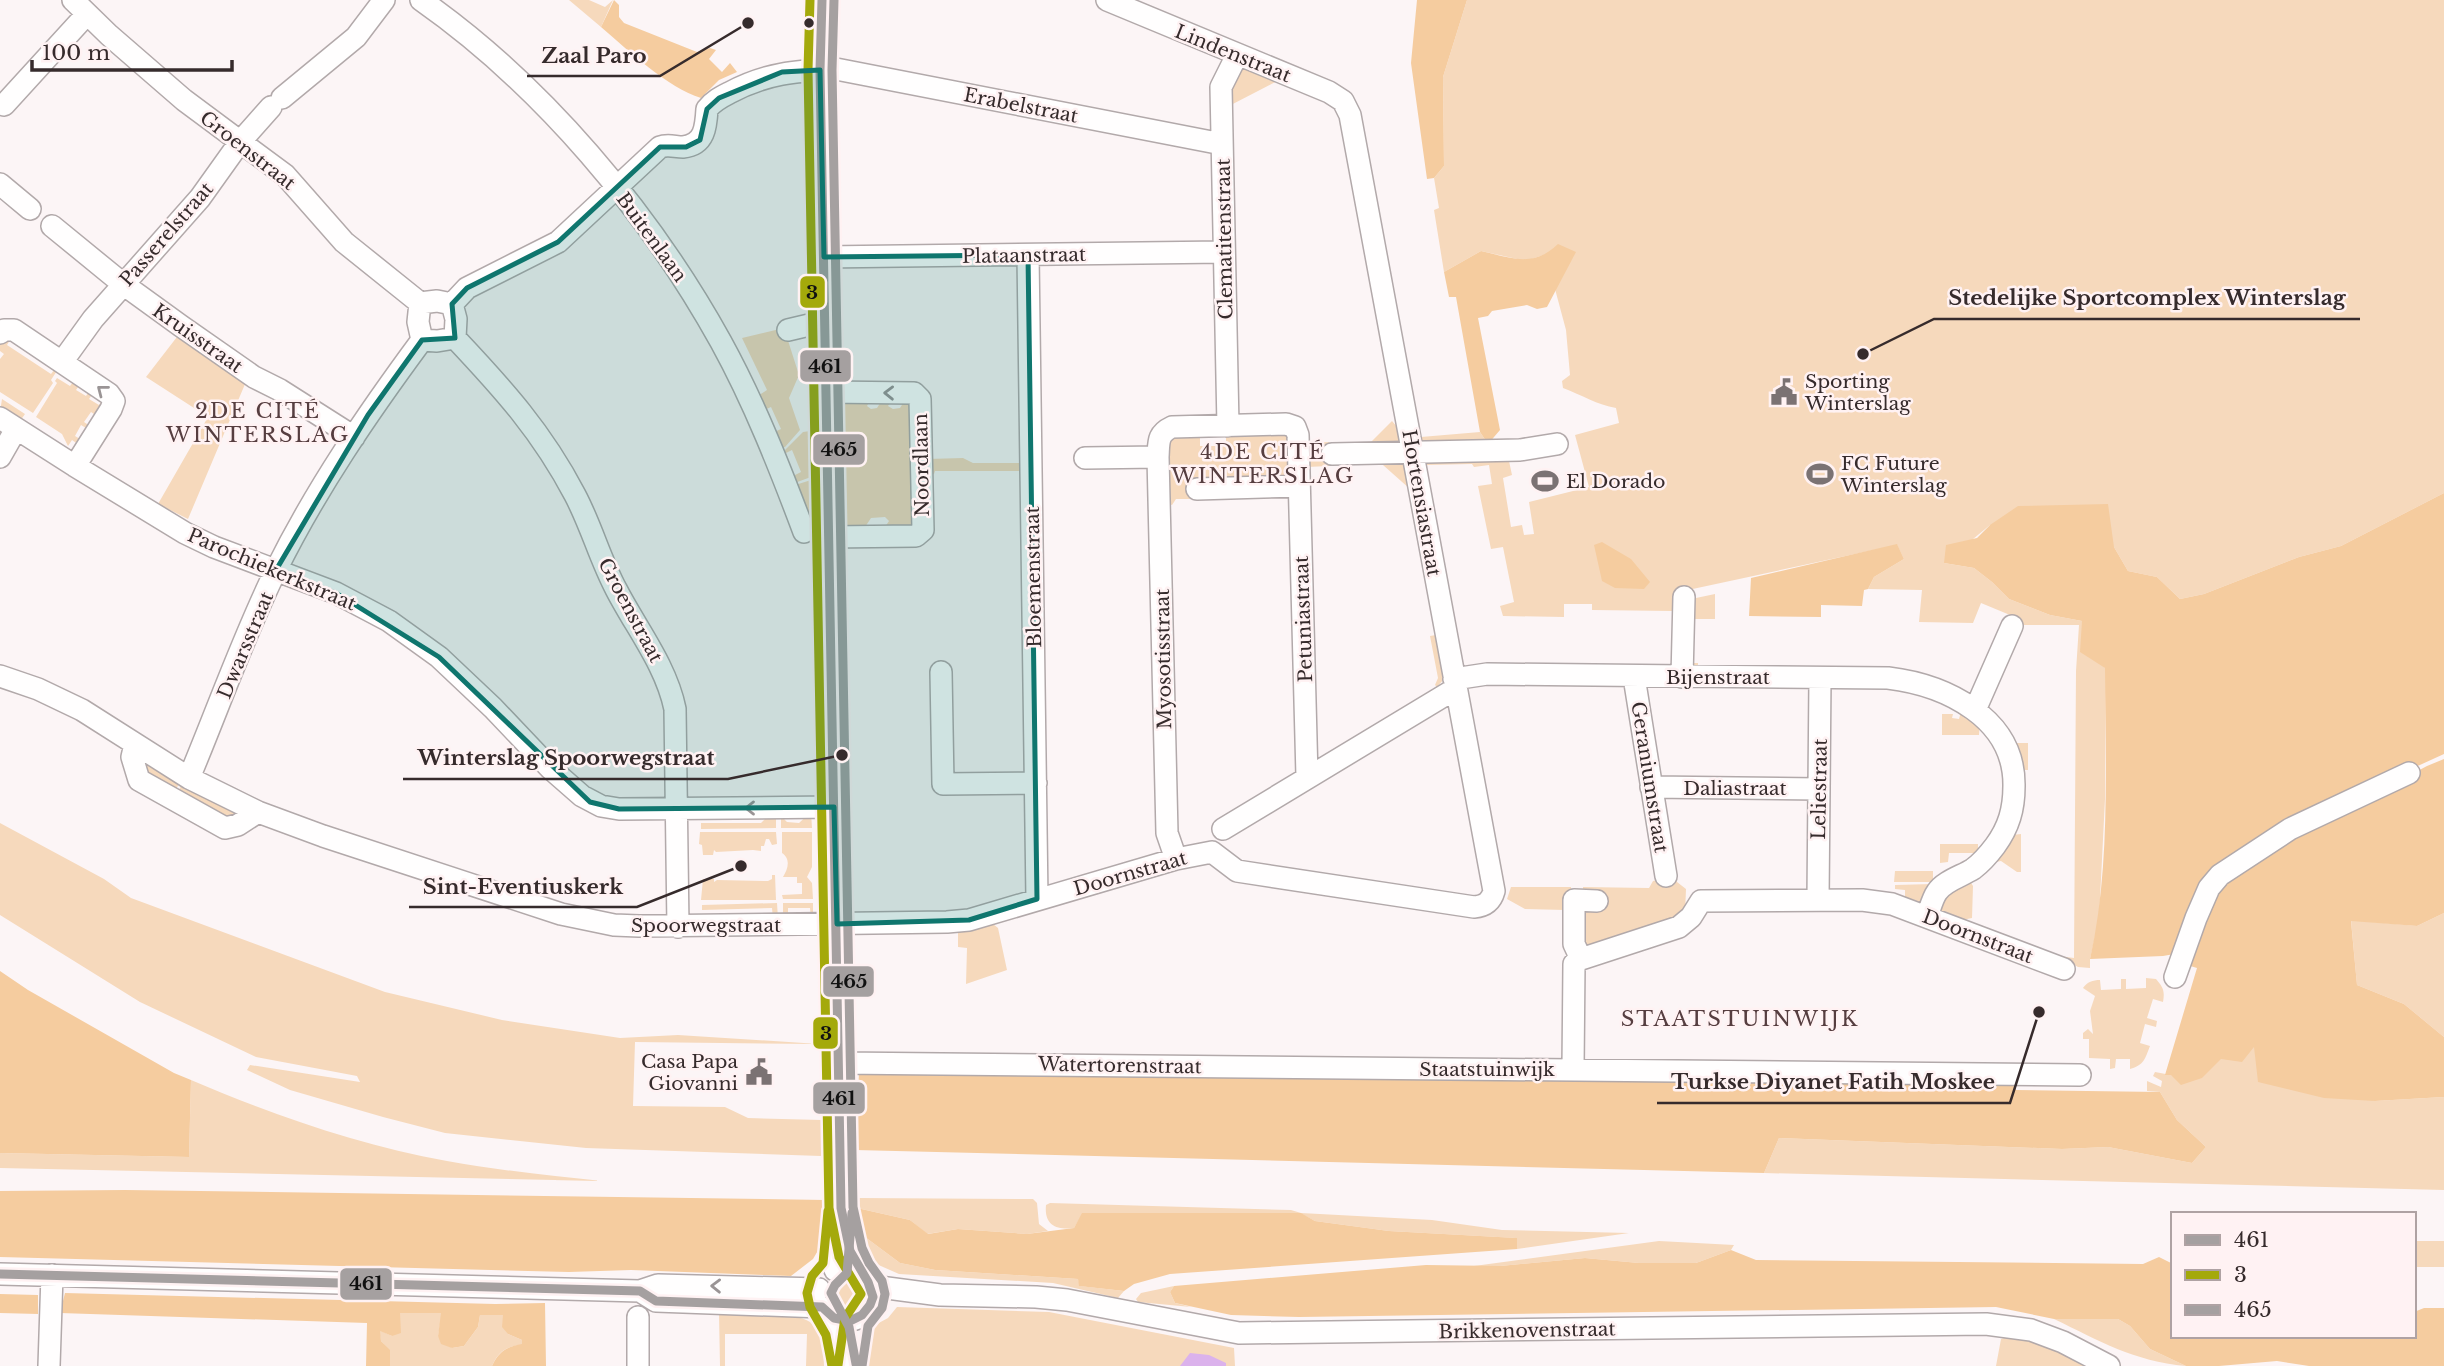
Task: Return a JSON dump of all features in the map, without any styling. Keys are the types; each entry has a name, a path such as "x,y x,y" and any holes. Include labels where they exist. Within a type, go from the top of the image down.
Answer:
{"street":[{"name":"Passerelstraat","path":"62,362 93,318 200,198 240,142 276,102 356,37 384,0"},
{"name":"Buitenlaan","path":"421,0 482,47 562,124 616,187 681,276 722,342 763,428 804,532"},
{"path":"822,0 820,70 841,1208 835,1270"},
{"name":"Lindenstraat","path":"1107,0 1329,92 1343,101 1350,115"},
{"path":"4,105 80,7"},
{"name":"Groenstraat","path":"80,7 184,100 285,175 344,242 420,303"},
{"name":"Clematitenstraat","path":"1227,426 1221,87 1237,55"},
{"name":"Erabelstraat","path":"820,70 836,69 1222,144"},
{"path":"452,304 467,288 558,242 660,146 687,147 700,140 705,134 707,109 719,98 748,83 782,72 820,70"},
{"name":"Hortensiastraat","path":"1350,115 1423,451 1454,684 1494,891"},
{"path":"0,184 30,209"},
{"name":"Kruisstraat","path":"52,226 123,284 254,377 280,390 354,437"},
{"name":"Plataanstraat","path":"824,257 1224,252"},
{"name":"Bloemenstraat","path":"1028,255 1037,899"},
{"path":"437,301 452,304 456,320 455,338 422,340 418,322 420,303 437,301"},
{"path":"788,330 826,321"},
{"path":"0,333 14,330 109,394 114,401 75,466"},
{"name":"Groenstraat","path":"455,338 523,413 554,456 577,498 614,586 669,684 675,709 678,927"},
{"name":"Dwarsstraat","path":"189,778 276,570 354,437 422,340"},
{"name":"Noordlaan","path":"826,392 914,393 920,399 923,530 916,536 829,537"},
{"path":"0,457 8,423"},
{"name":"Parochiekerkstraat","path":"8,423 185,533 214,547 336,593 389,621 439,657 493,708 550,768 590,802 619,809 834,807"},
{"name":"Petuniastraat","path":"1227,426 1286,424 1295,427 1307,777"},
{"path":"1085,458 1158,457 1159,438 1163,431 1172,428 1227,426"},
{"name":"Hortensiastraat","path":"1423,451 1520,450 1557,444"},
{"path":"1332,453 1423,451"},
{"name":"Myosotisstraat","path":"1158,457 1167,833 1176,859"},
{"path":"1197,489 1298,486"},
{"path":"1682,677 1684,597"},
{"path":"1975,710 2012,626"},
{"path":"941,671 943,784 1036,783"},
{"name":"Bijenstraat","path":"1223,829 1454,684 1487,674 1888,678 1914,681 1938,690 1975,710 1989,721 2004,744 2014,777 2014,803 2008,826 1994,848 1975,867 1937,891 1927,917"},
{"name":"Spoorwegstraat","path":"0,676 38,689 82,710 189,778 258,812 561,914 614,925 678,927 836,924"},
{"name":"Geraniumstraat","path":"1634,677 1665,876"},
{"name":"Leliestraat","path":"1818,900 1819,678"},
{"path":"135,744 132,757 139,780 225,828 238,825 258,812"},
{"path":"2175,977 2196,918 2210,888 2220,875 2290,830 2409,773"},
{"name":"Daliastraat","path":"1651,788 1819,789"},
{"name":"Doornstraat","path":"836,924 947,922 969,919 1176,859 1212,852 1237,871 1474,906 1489,902 1494,891"},
{"name":"Staatstuinwijk","path":"1573,1069 1574,964 1581,959 1574,944 1574,900 1597,901"},
{"name":"Doornstraat","path":"1581,959 1679,927 1691,917 1701,901 1862,900 1892,904 2064,969"},
{"name":"Watertorenstraat","path":"839,1063 1401,1068"},
{"name":"Staatstuinwijk","path":"1401,1068 2080,1075"},
{"path":"841,1208 849,1249 867,1302 853,1337 850,1366"},
{"path":"844,1366 839,1338 825,1304 827,1274 844,1268 858,1269"},
{"path":"0,1274 640,1292 657,1285 825,1304 849,1321 867,1302"},
{"path":"49,1366 52,1275"},
{"name":"Brikkenovenstraat","path":"867,1302 940,1294 1037,1297 1067,1300 1239,1334 1986,1324 2031,1330 2063,1342 2109,1366"},
{"path":"638,1317 638,1366"}],"highlighted area":[{"path":"820,70 824,257 1028,255 1037,899 969,920 837,924 834,807 619,809 590,802 439,657 336,593 276,570 368,415 422,340 455,338 452,304 467,288 558,242 660,147 686,147 700,140 707,109 719,98 782,72"}],"shaded area":[{"path":"569,0 589,0 605,7 613,0 601,27"},
{"path":"614,0 619,5 619,17 624,23 697,52 710,48 716,50 709,59 722,72 730,63 737,72 719,80 701,98 675,86 601,27"},
{"path":"1417,0 1467,0 1443,77 1444,166 1434,178 1427,179 1411,63"},
{"path":"1467,0 2444,0 2444,493 2341,546 2299,557 2204,594 2180,599 2157,577 2128,571 2114,547 1990,525 1944,563 1974,568 2009,599 2050,615 2082,621 2105,668 2105,799 2099,919 2090,968 2078,967 2059,956 2074,958 2076,671 2079,625 2008,625 2010,615 1981,603 1973,623 1919,622 1922,590 1868,589 1874,577 1904,559 1897,545 1674,593 1672,611 1592,610 1592,604 1564,604 1564,617 1503,616 1500,606 1514,602 1503,547 1491,549 1478,486 1492,484 1489,465 1427,465 1427,459 1509,461 1512,475 1503,478 1511,527 1522,525 1524,535 1534,534 1529,502 1589,487 1575,435 1619,423 1616,408 1563,388 1562,381 1570,375 1566,330 1555,289 1575,252 1549,253 1526,261 1481,251 1444,272 1434,210 1439,208 1434,178 1444,166 1443,77"},
{"path":"1240,64 1283,78 1227,107 1227,89"},
{"path":"1558,244 1576,252 1547,307 1537,309 1527,305 1492,311 1488,316 1478,318 1500,430 1488,444 1480,432 1456,297 1449,297 1444,272 1481,251 1531,259"},
{"path":"784,328 799,375 789,398 800,430 780,449 772,433 781,429 771,407 762,411 756,397 767,390 742,338"},
{"path":"180,333 248,377 188,519 158,504 208,417 146,377"},
{"path":"13,335 7,345 51,374 60,366 51,380 53,383 33,413 0,392 0,359 4,354 0,351 0,340"},
{"path":"77,377 83,380 76,390 86,396 92,387 96,389 89,399 99,405 106,396 100,418 91,412 84,422 93,428 91,431 81,425 75,436 85,442 82,447 72,440 68,446 62,434 36,417 57,383 57,378 70,386"},
{"path":"872,397 867,406 871,409 877,408 884,397 894,397 888,406 893,409 900,408 907,397 912,399 917,523 909,529 883,530 889,521 885,517 871,518 863,530 847,529 844,400"},
{"path":"2,399 25,414 18,424 0,412"},
{"path":"1392,421 1403,434 1402,445 1375,448 1370,443"},
{"path":"810,431 811,477 789,485 791,477 801,472 792,450 782,453 803,432"},
{"path":"1226,432 1291,434 1292,476 1196,499 1176,499 1172,505 1165,503 1167,436 1200,433 1200,446 1226,446"},
{"path":"1480,432 1488,444 1423,444 1421,437"},
{"path":"1329,442 1329,466 1307,467 1306,443"},
{"path":"963,458 973,463 1026,463 1027,482 1020,482 1020,471 927,473 927,459"},
{"path":"1386,458 1408,462 1410,489 1383,465"},
{"path":"811,480 812,529 789,487"},
{"path":"2444,493 2444,754 2297,821 2213,873 2180,953 2090,959 2097,924 2104,851 2105,668 2080,652 2082,621 2050,615 2009,599 1974,568 1944,563 1946,545 1977,538 1990,525 2018,506 2108,504 2114,547 2128,571 2157,577 2180,599 2204,594 2299,557 2341,546"},
{"path":"1602,542 1631,559 1650,582 1644,589 1615,588 1602,581 1594,545"},
{"path":"1897,544 1904,559 1874,577 1868,589 1864,590 1862,606 1821,605 1821,617 1749,616 1751,578"},
{"path":"1715,594 1715,619 1688,619 1687,663 1698,663 1698,668 1685,668 1687,618 1690,602"},
{"path":"1436,635 1444,679 1437,687 1435,685 1438,678 1430,636"},
{"path":"1962,708 1980,720 1979,735 1942,735 1942,714 1953,714 1952,718 1959,719"},
{"path":"2012,743 2028,743 2028,770 2021,770"},
{"path":"138,758 180,782 175,791 150,782"},
{"path":"2444,759 2444,913 2417,926 2351,921 2357,985 2404,1004 2444,1037 2444,1097 2375,1101 2324,1098 2258,1082 2254,1047 2242,1062 2221,1059 2202,1078 2181,1085 2171,1075 2165,1075 2197,968 2187,965 2214,892 2235,868"},
{"path":"182,784 240,813 236,823 178,792"},
{"path":"811,812 812,828 781,828 781,813 791,813 784,819 787,822 799,823"},
{"path":"771,813 776,813 776,828 701,829 701,823 761,823"},
{"path":"0,823 104,879 131,898 385,992 502,1020 620,1038 678,1035 819,1044 635,1042 633,1106 725,1107 748,1118 822,1120 821,1156 586,1148 445,1133 290,1090 247,1070 250,1065 360,1082 357,1076 256,1057 140,1002 0,915"},
{"path":"700,832 776,832 777,844 772,845 769,839 766,839 761,851 714,850 713,855 703,855 702,845 699,844"},
{"path":"782,832 812,832 812,867 807,877 812,883 813,899 783,899 782,895 802,894 802,883 797,883 797,877 783,877 788,864 782,853"},
{"path":"2021,834 2021,872 2001,861 1991,863 2012,835"},
{"path":"1940,844 1978,844 1978,853 1949,853 1948,862 1940,863"},
{"path":"1895,871 1933,871 1933,882 1894,882"},
{"path":"772,875 775,875 776,900 701,900 703,879 714,879 714,882 768,881 772,879"},
{"path":"1676,876 1677,882 1686,889 1685,914 1581,948 1583,887 1649,888 1653,881"},
{"path":"1968,878 1973,886 1972,918 1962,920 1938,913 1938,902"},
{"path":"1933,884 1924,906 1905,902 1905,890 1895,889 1895,885"},
{"path":"1511,887 1571,887 1571,894 1565,910 1525,909 1507,899"},
{"path":"777,903 778,919 773,919 772,908 702,910 702,905"},
{"path":"783,903 813,903 813,918 810,908 788,908 788,918 783,918"},
{"path":"2444,913 2444,1037 2404,1004 2357,985 2351,920 2417,926"},
{"path":"993,924 998,928 1007,970 966,984 967,948 958,947 958,931"},
{"path":"0,971 28,990 191,1080 189,1157 0,1153"},
{"path":"2146,978 2156,979 2164,995 2163,1002 2153,999 2147,1018 2157,1021 2156,1027 2145,1024 2140,1043 2150,1046 2143,1061 2130,1069 2130,1059 2116,1059 2115,1068 2110,1069 2110,1059 2089,1058 2089,1039 2083,1039 2083,1033 2088,1029 2093,1034 2090,1011 2095,996 2083,988 2090,982 2100,980 2101,990 2121,989 2121,979 2126,979 2126,989 2146,988"},
{"path":"2254,1046 2375,1101 2444,1097 2444,1190 1764,1173 1779,1138 2062,1149 2108,1147 2192,1163 2206,1147 2177,1120 2160,1092 2147,1091 2147,1081 2161,1087 2162,1081 2153,1076 2155,1072 2171,1075"},
{"path":"859,1073 2016,1080 2016,1090 2160,1092 2177,1120 2206,1147 2192,1163 2108,1147 2062,1149 1779,1138 1764,1173 855,1150"},
{"path":"191,1080 285,1117 381,1147 466,1164 602,1181 0,1168 0,1153 189,1157"},
{"path":"125,1190 826,1200 827,1221 823,1242 813,1259 791,1276 631,1270 569,1272 0,1257 0,1191"},
{"path":"857,1198 1033,1199 1037,1203 1039,1224 1048,1231 1027,1234 958,1229 927,1234 910,1220 857,1208"},
{"path":"1046,1205 1291,1210 1301,1213 1432,1220 1502,1230 1629,1233 1517,1249 1516,1238 1389,1231 1315,1221 1300,1213 1083,1213 1074,1228 1068,1228 1057,1227 1049,1222"},
{"path":"857,1208 910,1220 928,1234 958,1229 1027,1234 1074,1228 1082,1213 1301,1213 1315,1221 1389,1231 1517,1238 1517,1249 1170,1274 1134,1284 1124,1291 1079,1286 1078,1279 935,1270 900,1263 861,1234"},
{"path":"861,1234 900,1263 935,1270 1078,1279 1080,1286 1124,1291 1118,1298 1053,1283 899,1274 874,1263"},
{"path":"1659,1241 1734,1245 1731,1250 1696,1263 1639,1263 1585,1258 1474,1266"},
{"path":"2416,1241 2444,1241 2444,1267 2416,1267"},
{"path":"1731,1250 1756,1260 2143,1264 2159,1257 2171,1263 2171,1338 2416,1338 2416,1311 2424,1308 2444,1308 2444,1366 2309,1366 2277,1361 2186,1366 2150,1349 2130,1326 2118,1319 2054,1319 1996,1307 1299,1317 1231,1315 1175,1303 1170,1292 1174,1286 1426,1265 1500,1266 1585,1258 1639,1263 1696,1263"},
{"path":"844,1275 857,1280 862,1293 857,1306 844,1311 831,1306 826,1293 831,1280"},
{"path":"1174,1286 1170,1292 1175,1303 1191,1307 1138,1302 1136,1299 1141,1293"},
{"path":"65,1293 545,1303 546,1366 492,1366 504,1350 522,1344 522,1340 508,1334 502,1327 503,1315 480,1315 478,1327 464,1346 452,1348 441,1344 438,1336 441,1313 400,1313 401,1333 392,1336 380,1331 381,1341 390,1350 390,1366 366,1366 367,1323 60,1313"},
{"path":"0,1294 38,1295 38,1314 0,1313"},
{"path":"897,1307 1049,1312 1234,1348 1235,1366 866,1366 875,1325 888,1318"},
{"path":"399,1312 442,1313 438,1336 452,1348 464,1346 478,1327 480,1315 504,1315 508,1334 522,1340 522,1345 503,1351 492,1366 390,1366 390,1351 381,1341 379,1330 392,1336"},
{"path":"719,1313 792,1315 810,1322 822,1341 824,1366 806,1366 807,1334 725,1334 725,1366 720,1366"},
{"path":"2054,1319 2118,1319 2130,1326 2150,1349 2186,1366 2133,1355"},
{"path":"2007,1337 2033,1341 2091,1366 1996,1366 2001,1339"},
{"path":"1190,1353 1209,1355 1226,1363 1226,1366 1180,1366"}],"transit line":[{"name":"3","path":"810,0 808,70 829,1208 839,1257 861,1294 845,1318 838,1365"},
{"name":"461","path":"0,1274 640,1291 656,1301 822,1307 834,1318 850,1321 862,1315 870,1305 873,1297 868,1282 850,1251 841,1208 820,70 822,0"},
{"name":"465","path":"834,0 832,70 853,1207 862,1248 882,1281 885,1294 882,1308 868,1326 862,1366"},
{"name":"3","path":"828,1211 823,1263 812,1276 807,1293 810,1307 826,1335 832,1366"},
{"name":"465","path":"852,1213 847,1273 831,1293 849,1327 856,1364"}],"place":[{"name":"Zaal Paro","path":"748,23"},
{"name":"Stedelijke Sportcomplex Winterslag","path":"1863,354"},
{"name":"Sporting Winterslag","path":"1784,392"},
{"name":"FC Future Winterslag","path":"1820,474"},
{"name":"El Dorado","path":"1545,481"},
{"name":"Winterslag Spoorwegstraat","path":"842,755"},
{"name":"Sint-Eventiuskerk","path":"741,866"},
{"name":"Turkse Diyanet Fatih Moskee","path":"2039,1012"},
{"name":"Casa Papa Giovanni","path":"759,1072"}],"district":[{"name":"2DE CITÉ WINTERSLAG","path":"258,423"},
{"name":"4DE CITÉ WINTERSLAG","path":"1263,464"},
{"name":"STAATSTUINWIJK","path":"1740,1019"}]}
